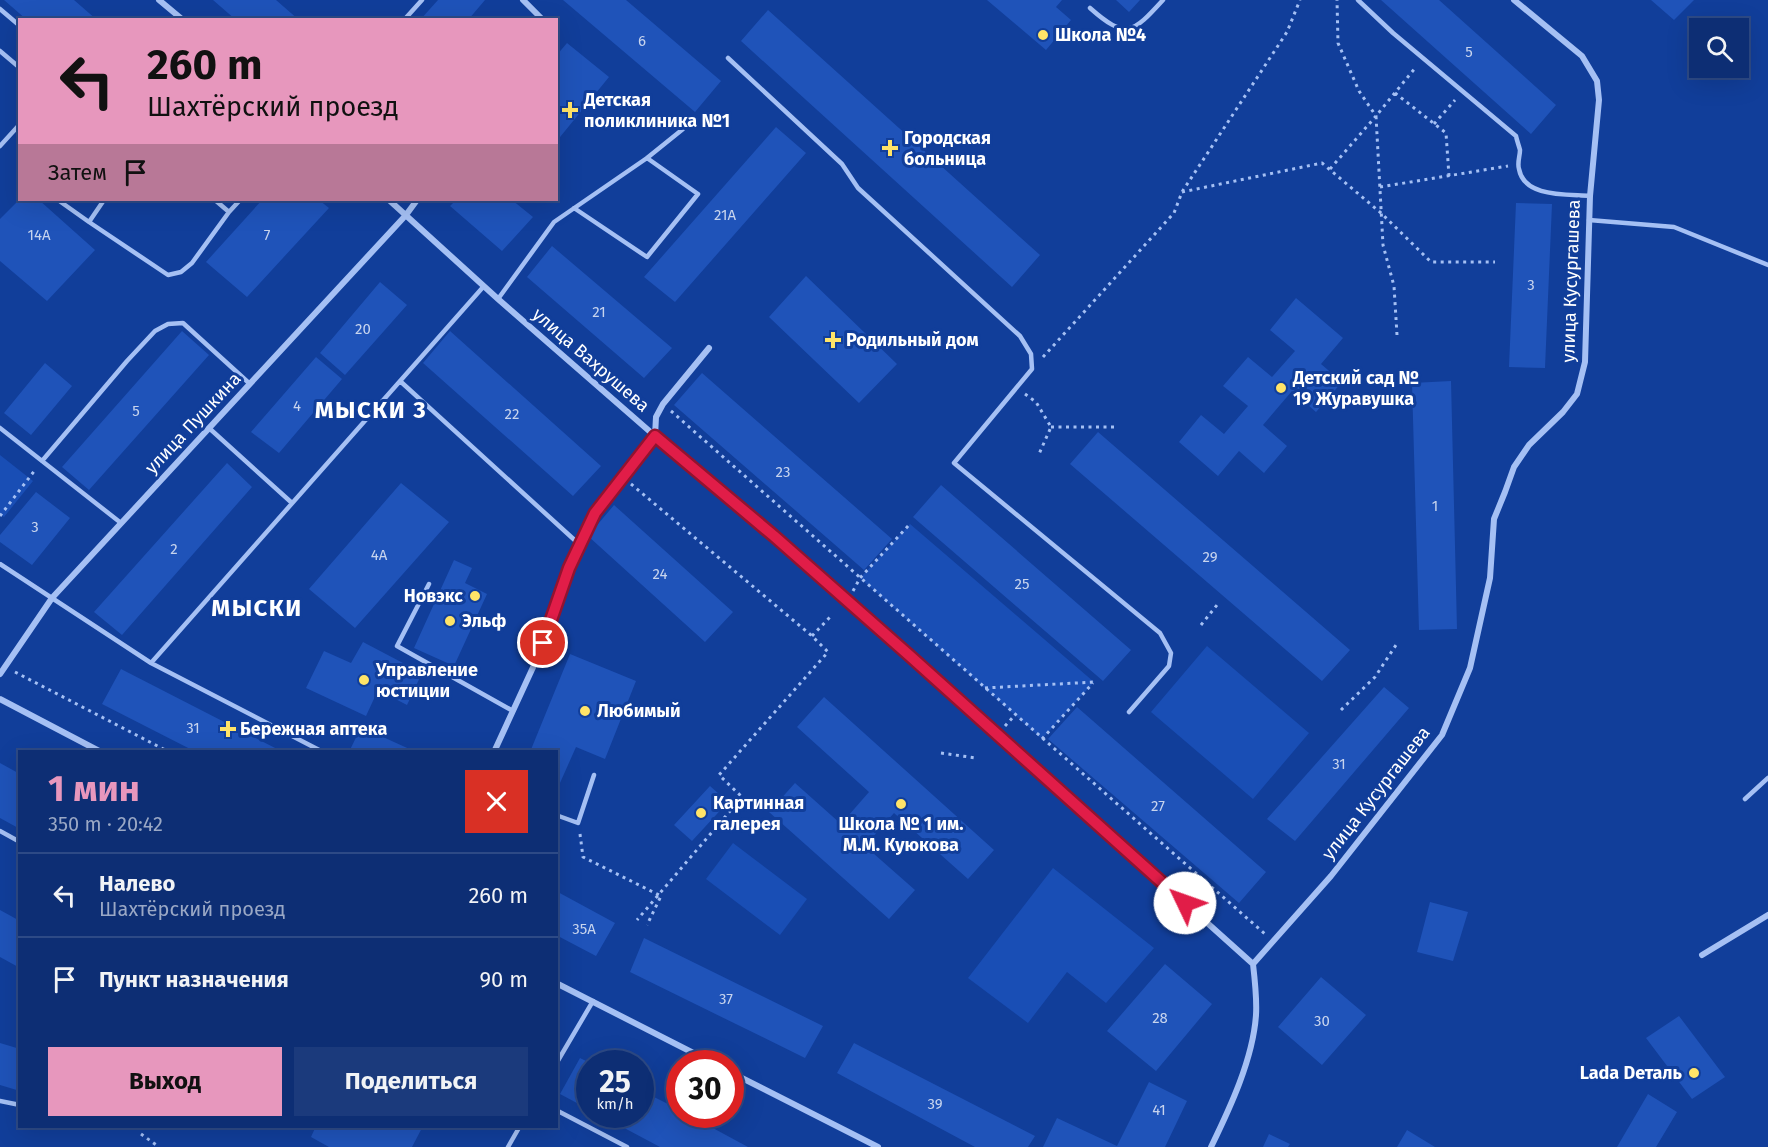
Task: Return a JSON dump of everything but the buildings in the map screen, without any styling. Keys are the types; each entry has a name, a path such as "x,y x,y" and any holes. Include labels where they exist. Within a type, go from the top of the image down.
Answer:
{"street":[{"path":"159,0 181,18"},
{"path":"523,0 541,18"},
{"name":"улица Кусургашева","path":"1253,964 1331,876 1442,735 1470,668 1490,578 1494,519 1504,492 1514,467 1529,445 1563,412 1577,394 1582,381 1585,363 1590,196 1598,130 1598,81 1582,56 1514,0"},
{"name":"улица Вахрушева","path":"390,201 498,299 848,601 1253,964"},
{"name":"улица Пушкина","path":"0,674 52,598 406,215 416,201"},
{"path":"495,750 535,663 569,568 595,513 655,436 656,417 663,404 709,348"},
{"path":"0,699 96,750"},
{"path":"1702,954 1768,915"},
{"path":"1211,1147 1228,1111 1248,1056 1256,1017 1253,964"},
{"path":"558,983 688,1050"},
{"path":"744,1079 878,1147"}],"lane":[{"path":"406,18 422,0"},
{"path":"1090,8 1108,24 1131,29 1142,24 1163,0"},
{"path":"1358,0 1462,92 1516,136 1520,149 1519,170 1524,181 1533,188 1547,192 1590,196"},
{"path":"0,9 18,24"},
{"path":"0,51 18,66"},
{"path":"728,58 842,165 858,188 1020,336 1031,354 1032,369 954,463 1160,633 1171,653 1169,666 1129,712"},
{"path":"0,146 18,126"},
{"path":"498,299 554,222 647,158 683,129"},
{"path":"574,208 647,257 698,194 647,158"},
{"path":"59,201 168,275 181,272 192,263 239,201"},
{"path":"89,222 103,201"},
{"path":"216,201 229,212"},
{"path":"1589,220 1674,227 1768,265"},
{"path":"151,663 484,286"},
{"path":"42,461 127,361 155,331 168,324 183,323 250,384"},
{"path":"400,381 580,545"},
{"path":"0,428 121,523"},
{"path":"209,428 292,503"},
{"path":"0,564 151,663 319,750"},
{"path":"429,584 397,646 513,711"},
{"path":"558,816 578,823 594,775"},
{"path":"1745,800 1768,778"},
{"path":"0,831 18,841"},
{"path":"558,1061 593,1001"},
{"path":"0,1101 18,1105"},
{"path":"558,1111 627,1147"},
{"path":"508,1147 518,1128"}],"path":[{"path":"1032,369 1174,213 1182,192 1287,32 1300,0"},
{"path":"1338,0 1338,43 1359,91 1376,116 1383,245 1394,286 1397,335"},
{"path":"1330,169 1423,58"},
{"path":"1434,124 1462,92"},
{"path":"1395,93 1446,133 1449,176"},
{"path":"1182,192 1322,163 1381,213 1431,262 1495,262"},
{"path":"1380,187 1519,165"},
{"path":"1017,388 1036,402 1051,427"},
{"path":"663,404 1274,941"},
{"path":"1051,427 1118,428"},
{"path":"1039,454 1051,427"},
{"path":"0,516 42,461"},
{"path":"623,477 828,652 719,775 742,797 637,920"},
{"path":"848,601 860,579 910,524"},
{"path":"1201,625 1217,605"},
{"path":"812,636 831,616"},
{"path":"1341,710 1375,677 1398,642"},
{"path":"5,667 165,750"},
{"path":"984,688 1094,682 1042,739"},
{"path":"941,753 976,758"},
{"path":"578,823 583,857 661,896 647,925"},
{"path":"132,1128 159,1147"}],"shaded area":[{"path":"0,455 33,481 4,517 0,514"},
{"path":"910,524 1094,682 1042,739 860,578"},
{"path":"1207,646 1309,733 1253,799 1151,712"},
{"path":"733,843 807,899 780,935 706,879"},
{"path":"1053,868 1154,948 1106,1003 1067,972 1028,1023 968,978"}],"place":[{"name":"Школа №4","path":"1043,35"},
{"name":"Детская поликлиника №1","path":"570,110"},
{"name":"Городская больница","path":"890,148"},
{"name":"Родильный дом","path":"833,340"},
{"name":"Детский сад № 19 Журавушка","path":"1281,388"},
{"name":"Новэкс","path":"475,596"},
{"name":"Эльф","path":"450,621"},
{"name":"Управление юстиции","path":"364,680"},
{"name":"Любимый","path":"585,711"},
{"name":"Бережная аптека","path":"228,729"},
{"name":"Школа № 1 им. М.М. Куюкова","path":"901,804"},
{"name":"Картинная галерея","path":"701,813"},
{"name":"Lada Dеталь","path":"1694,1073"}],"district":[{"name":"МЫСКИ 3","path":"371,410"},
{"name":"МЫСКИ","path":"257,608"}],"route":[{"path":"543,643 569,568 595,513 655,436 774,536 1185,903"}]}
